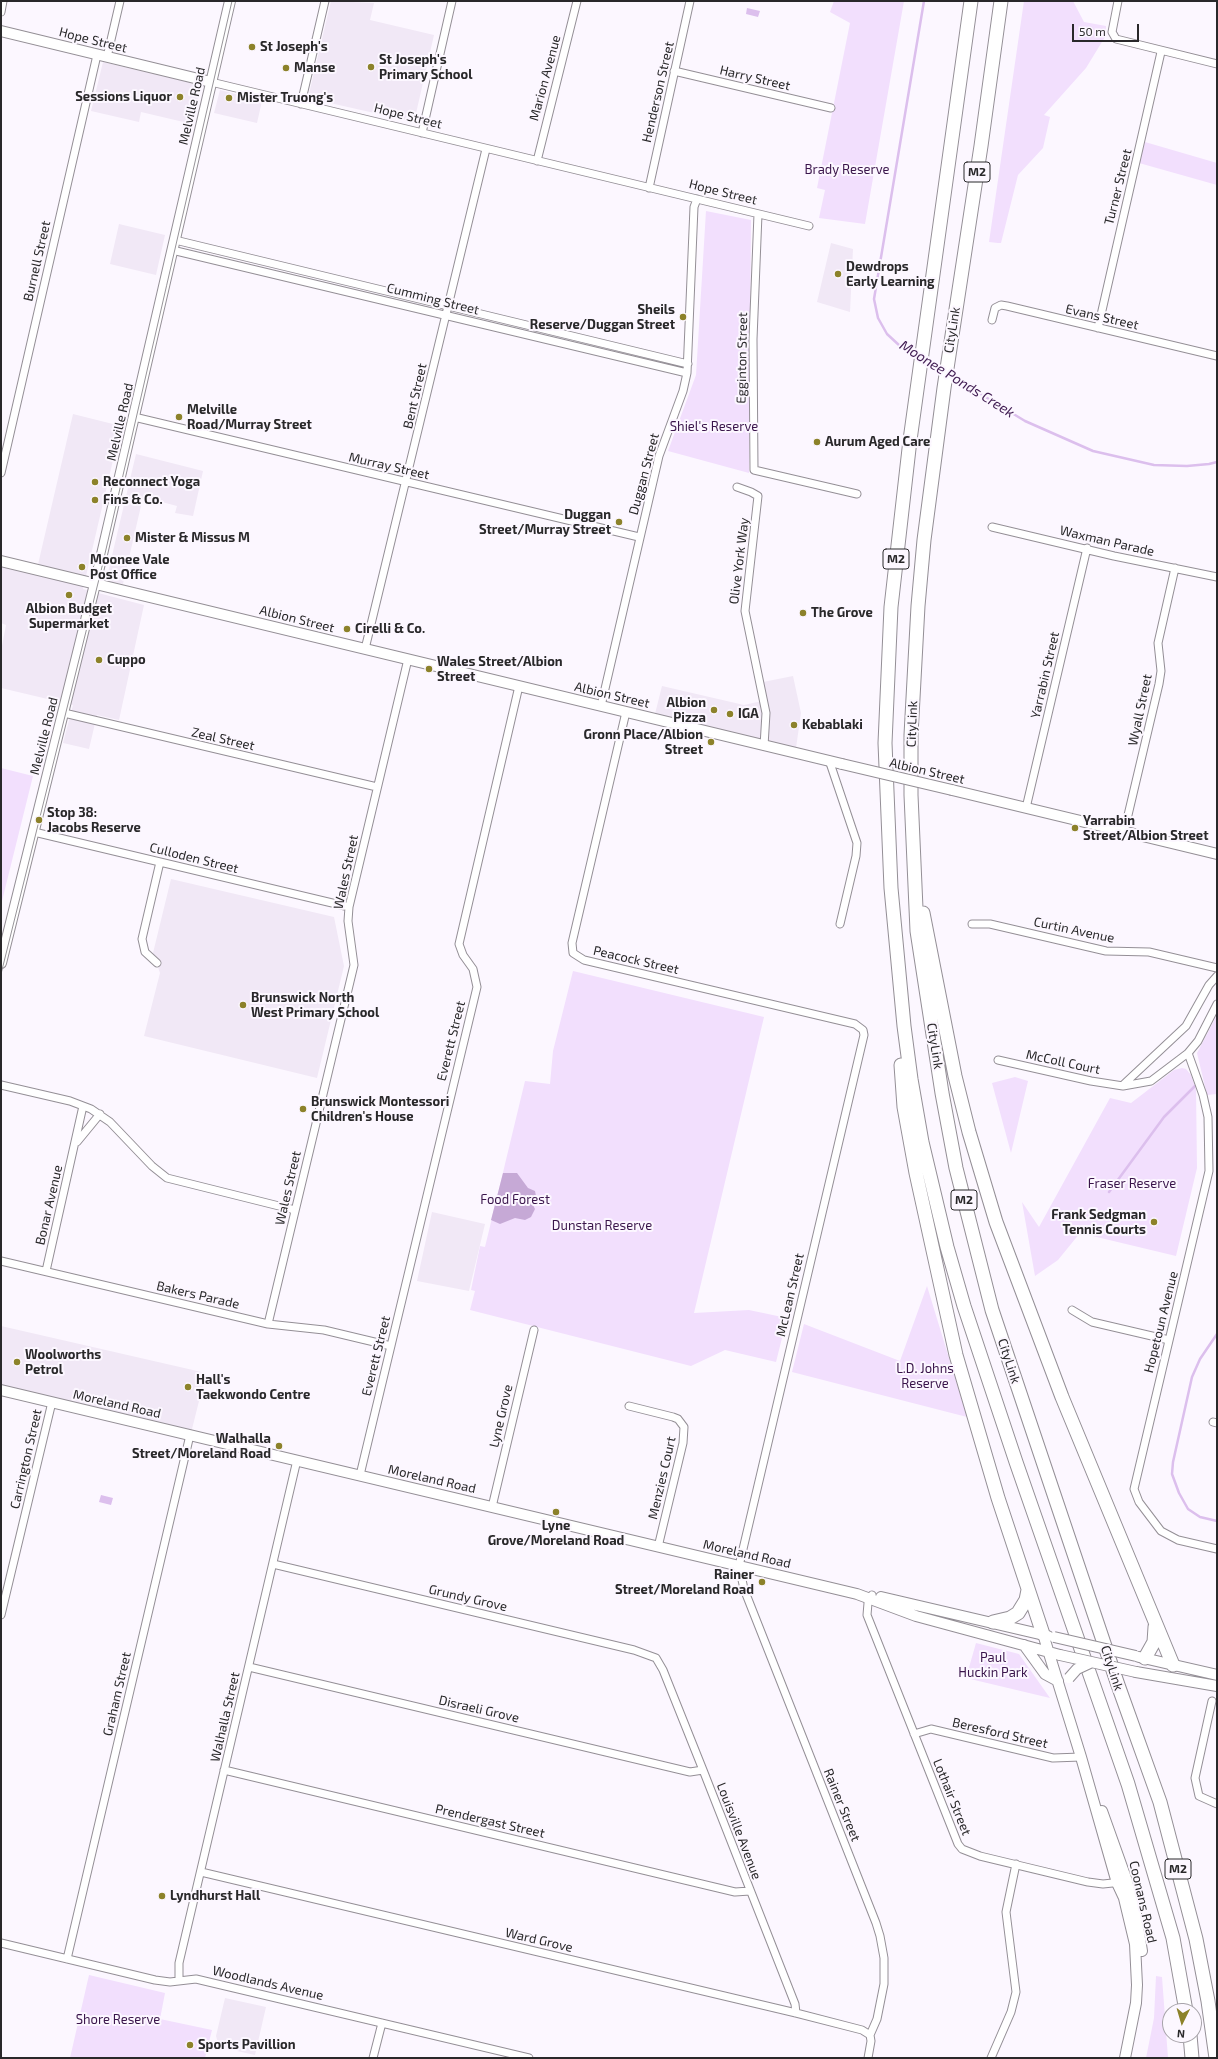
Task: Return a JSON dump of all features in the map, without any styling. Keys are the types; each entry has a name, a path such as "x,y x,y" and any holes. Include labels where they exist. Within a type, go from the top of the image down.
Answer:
{"highway":[{"name":"CityLink","path":"971,1 924,335 897,546 886,693 885,743 896,951 910,1079 922,1142 947,1247 964,1306 1016,1462 1128,1784 1173,1938 1185,2003"},
{"name":"CityLink","path":"1001,1 981,146 950,342 924,540 916,627 911,735 917,931 942,1093 956,1168 992,1310 1118,1685 1160,1802 1196,1939 1208,2001 1216,2058"},
{"path":"914,864 955,1076 969,1132 996,1222 1062,1397 1173,1665"},
{"path":"896,951 899,1047 904,1100 916,1173 956,1355 998,1498 1028,1590 1048,1636"},
{"path":"993,1622 1010,1618 1018,1613 1026,1600 1028,1590"},
{"path":"1138,1663 1154,1642 1155,1626 1149,1610"},
{"path":"1191,2043 1192,2058"}],"main road":[{"name":"Melville Road","path":"1,963 95,584 230,1"},
{"name":"Hope Street","path":"1,31 211,82"},
{"name":"Albion Street","path":"1,561 1217,854"},
{"name":"Moreland Road","path":"1,1390 857,1594 993,1622 1048,1636 1217,1686"},
{"name":"Moreland Road","path":"871,1597 916,1616 1049,1652 1117,1668 1138,1663 1173,1665 1217,1675"},
{"name":"Coonans Road","path":"1048,1636 1049,1652 1081,1757 1118,1852 1124,1898 1130,1919 1137,1968 1136,2003 1125,2058"},
{"path":"1024,1645 1045,1674 1058,1681"},
{"path":"1062,1696 1069,1678 1076,1669 1092,1662"},
{"name":"Coonans Road","path":"1122,1882 1141,1939 1144,1984 1140,2022 1132,2058"}],"street":[{"path":"1,12 3,1"},
{"name":"Burnell Street","path":"1,473 102,56 120,1"},
{"path":"301,104 325,1"},
{"path":"422,133 452,1"},
{"name":"Marion Avenue","path":"537,161 577,1"},
{"name":"Henderson Street","path":"649,188 690,1"},
{"path":"1118,1 1112,32 1114,37 1120,41 1217,64"},
{"name":"Turner Street","path":"1098,328 1162,52"},
{"name":"Harry Street","path":"674,71 831,108"},
{"name":"Hope Street","path":"211,82 809,226"},
{"name":"Bent Street","path":"365,649 486,149"},
{"name":"Duggan Street","path":"601,706 659,456 683,391 687,373 694,207 697,199"},
{"name":"Egginton Street","path":"758,214 753,354 754,470 857,494"},
{"name":"Cumming Street","path":"174,245 275,265 688,364"},
{"name":"Cumming Street","path":"174,245 273,273 687,373"},
{"path":"273,273 275,265"},
{"path":"352,292 353,284"},
{"name":"Evans Street","path":"992,320 994,311 1001,305 1217,356"},
{"path":"518,332 520,324"},
{"path":"600,352 601,344"},
{"name":"Murray Street","path":"134,417 639,537"},
{"name":"Olive York Way","path":"737,487 758,496 745,610 766,713 764,746"},
{"name":"Waxman Parade","path":"992,527 1217,577"},
{"name":"Yarrabin Street","path":"1026,808 1087,548"},
{"name":"Wyall Street","path":"1124,832 1159,684 1160,671 1158,643 1175,568"},
{"name":"Wales Street","path":"268,1324 354,965 348,921 349,907 408,659"},
{"name":"Everett Street","path":"360,1476 477,987 473,969 463,955 459,944 519,686"},
{"name":"Peacock Street","path":"626,712 572,943 573,953 584,960 855,1024 863,1030"},
{"name":"Zeal Street","path":"64,713 378,787"},
{"path":"829,760 857,842 856,856 840,924"},
{"name":"Culloden Street","path":"34,832 349,907"},
{"path":"157,963 145,952 142,939 160,862"},
{"name":"Curtin Avenue","path":"972,924 990,924 1106,951 1149,952 1217,968"},
{"path":"1123,1086 1186,1026 1209,985 1217,976"},
{"path":"1123,1086 1151,1081 1188,1054 1198,1041 1217,1004"},
{"name":"McLean Street","path":"739,1566 809,1263 864,1039 863,1030"},
{"name":"Hopetoun Avenue","path":"1188,1054 1203,1095 1208,1117 1209,1171 1135,1482 1136,1495 1154,1524 1168,1536 1217,1549"},
{"name":"McColl Court","path":"998,1060 1123,1086"},
{"path":"1,1085 83,1106 100,1114 118,1130 161,1174 167,1178 296,1210"},
{"name":"Bonar Avenue","path":"46,1272 76,1143 83,1106"},
{"name":"Bonar Avenue","path":"76,1143 100,1114"},
{"name":"Bakers Parade","path":"1,1261 268,1324 324,1330 391,1346"},
{"path":"1072,1310 1092,1322 1169,1340"},
{"name":"Lyne Grove","path":"492,1507 534,1330"},
{"name":"Carrington Street","path":"1,1615 52,1402"},
{"name":"Menzies Court","path":"629,1406 673,1417 678,1419 684,1427 683,1443 658,1546"},
{"name":"Graham Street","path":"68,1959 190,1435"},
{"name":"Walhalla Street","path":"179,1980 179,1963 298,1460"},
{"name":"Grundy Grove","path":"273,1564 626,1648 651,1655 656,1658"},
{"name":"Rainer Street","path":"739,1566 744,1589 876,1923 884,1958 885,1975 877,2019 870,2036 871,2041 868,2058"},
{"name":"Lothair Street","path":"871,1597 867,1615 958,1844 966,1851 1092,1883 1122,1882"},
{"name":"Louisville Avenue","path":"656,1658 663,1670 703,1770 795,2004 796,2013"},
{"name":"Disraeli Grove","path":"249,1667 690,1772 703,1770"},
{"path":"1212,1701 1195,1778 1199,1796 1217,1804"},
{"name":"Beresford Street","path":"914,1734 930,1729 1053,1758 1081,1757"},
{"name":"Prendergast Street","path":"224,1770 735,1892 750,1891"},
{"path":"991,2058 1011,2012 1016,1992 1006,1912 1016,1864"},
{"name":"Ward Grove","path":"201,1872 796,2013 862,2030 870,2036"},
{"name":"Woodlands Avenue","path":"1,1943 155,1980 170,1982 196,1979 529,2058"},
{"path":"373,2058 382,2023"}],"shaded area":[{"name":"St Joseph's Primary School","path":"331,1 374,3 370,20 434,35 414,122 308,98"},
{"path":"747,8 760,11 758,17 746,14"},
{"path":"103,62 201,85 192,124 141,112 139,122 91,111"},
{"path":"220,90 262,101 257,123 214,113"},
{"path":"119,224 165,235 156,275 110,264"},
{"path":"831,243 853,249 850,312 817,302"},
{"path":"73,414 121,426 83,589 144,605 119,720 97,715 89,749 63,743 73,705 1,688 1,651 6,625 1,623 1,566 36,573"},
{"path":"136,454 203,471 193,516 175,513 177,506 143,497 123,584 106,581"},
{"path":"793,676 801,713 796,748 655,714 662,686 744,705 762,701 758,683"},
{"name":"Brunswick North West Primary School","path":"171,879 334,917 344,966 317,1078 144,1036 160,973 153,953"},
{"path":"432,1212 485,1224 469,1291 417,1281"},
{"path":"1,1326 206,1373 191,1433 1,1387"},
{"path":"101,1495 113,1498 111,1505 99,1502"},
{"path":"225,1998 266,2007 255,2055 219,2047 216,2036"}],"green space":[{"name":"Brady Reserve","path":"834,1 904,1 865,224 819,218 825,190 817,188 850,23 830,12"},
{"path":"1024,1 1073,1 1084,22 1106,26 1105,37 1086,68 1044,115 1050,117 1043,148 1018,175 1001,243 989,242"},
{"path":"1145,142 1217,163 1217,185 1139,163"},
{"name":"Shiel's Reserve","path":"706,211 751,220 749,473 668,451 696,375"},
{"path":"1,768 33,776 1,905"},
{"name":"Dunstan Reserve","path":"573,971 764,1017 694,1313 749,1310 787,1318 776,1362 725,1350 691,1366 470,1310 475,1291 471,1290 480,1246 485,1247 525,1081 550,1084 553,1051"},
{"path":"1217,1015 1217,1094 1207,1095 1197,1053"},
{"name":"Fraser Reserve","path":"1182,1068 1186,1069 1191,1075 1196,1089 1197,1168 1176,1256 1080,1233 1058,1260 1035,1276 1022,1202 1039,1227 1110,1098 1131,1103 1174,1070"},
{"path":"1015,1077 1028,1081 1011,1153 992,1083"},
{"name":"Food Forest","path":"503,1173 517,1173 528,1188 535,1191 536,1196 532,1203 535,1209 531,1217 525,1220 515,1218 500,1224 491,1220"},
{"name":"L.D. Johns Reserve","path":"927,1286 967,1417 792,1372 804,1324 900,1361"},
{"name":"Paul Huckin Park","path":"976,1643 1019,1654 1050,1698 966,1678"},
{"name":"Shore Reserve","path":"89,1975 165,1993 160,2019 212,2030 205,2058 70,2058"},
{"path":"1156,1976 1162,1977 1164,2003 1162,2003 1162,2043 1167,2043 1168,2058 1146,2058 1154,2018"}],"waterway":[{"name":"Moonee Ponds Creek","path":"917,356 900,346 887,334 878,318 874,299 924,1"},
{"name":"Moonee Ponds Creek","path":"925,361 943,371"},
{"name":"Moonee Ponds Creek","path":"951,376 1025,421 1093,451 1154,465 1187,466 1217,462"},
{"path":"1109,1192 1164,1117 1195,1086"},
{"name":"Moonee Ponds Creek","path":"1217,1334 1200,1359 1192,1377 1173,1462 1172,1474 1179,1493 1188,1509 1200,1517 1217,1521"}],"tram line":[{"path":"1,974 101,571 232,1"}],"place":[{"name":"St Joseph's","path":"252,47"},
{"name":"St Joseph's Primary School","path":"371,67"},
{"name":"Manse","path":"286,68"},
{"name":"Sessions Liquor","path":"180,97"},
{"name":"Mister Truong's","path":"229,98"},
{"name":"Dewdrops Early Learning","path":"838,274"},
{"name":"Sheils Reserve/Duggan Street","path":"683,317"},
{"name":"Melville Road/Murray Street","path":"179,417"},
{"name":"Aurum Aged Care","path":"817,442"},
{"name":"Reconnect Yoga","path":"95,482"},
{"name":"Fins & Co.","path":"95,500"},
{"name":"Duggan Street/Murray Street","path":"619,522"},
{"name":"Mister & Missus M","path":"127,538"},
{"name":"Moonee Vale Post Office","path":"82,567"},
{"name":"Albion Budget Supermarket","path":"69,595"},
{"name":"The Grove","path":"803,613"},
{"name":"Cirelli & Co.","path":"347,629"},
{"name":"Cuppo","path":"99,660"},
{"name":"Wales Street/Albion Street","path":"429,669"},
{"name":"Albion Pizza","path":"714,710"},
{"name":"IGA","path":"730,714"},
{"name":"Kebablaki","path":"794,725"},
{"name":"Gronn Place/Albion Street","path":"711,742"},
{"name":"Stop 38: Jacobs Reserve","path":"39,820"},
{"name":"Yarrabin Street/Albion Street","path":"1075,828"},
{"name":"Brunswick North West Primary School","path":"243,1005"},
{"name":"Brunswick Montessori Children's House","path":"303,1109"},
{"name":"Frank Sedgman Tennis Courts","path":"1154,1222"},
{"name":"Woolworths Petrol","path":"17,1362"},
{"name":"Hall's Taekwondo Centre","path":"188,1387"},
{"name":"Walhalla Street/Moreland Road","path":"279,1446"},
{"name":"Lyne Grove/Moreland Road","path":"556,1512"},
{"name":"Rainer Street/Moreland Road","path":"762,1582"},
{"name":"Lyndhurst Hall","path":"162,1896"},
{"name":"Sports Pavillion","path":"190,2045"}]}
